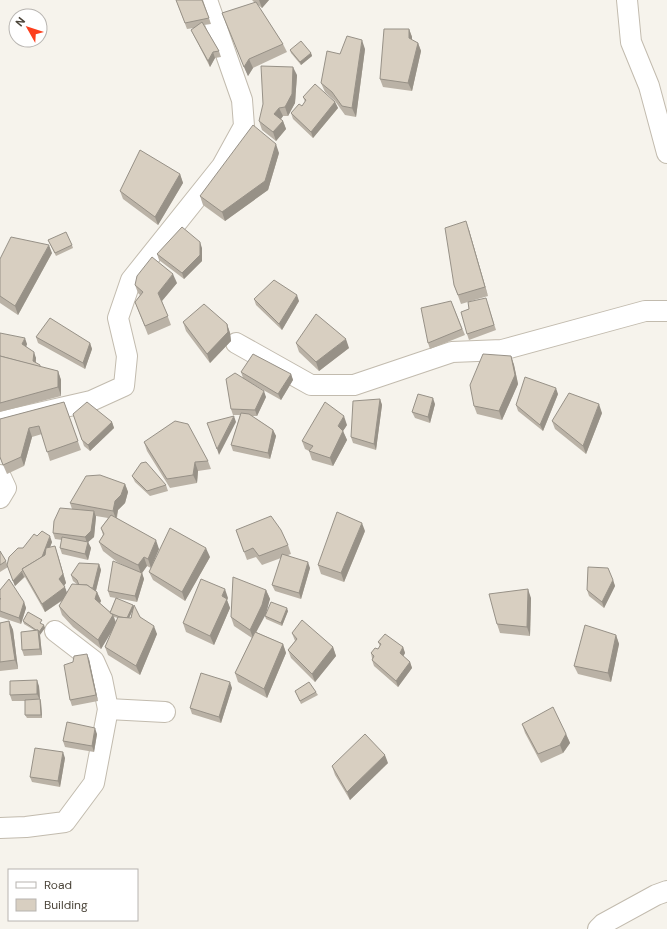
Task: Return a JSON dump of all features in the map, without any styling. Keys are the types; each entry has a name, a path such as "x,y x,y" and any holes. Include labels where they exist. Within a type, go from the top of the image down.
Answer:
{"street":[{"path":"0,425 4,421 91,401 124,386 127,356 118,318 131,280 222,166 244,126 242,100 207,0"},
{"path":"627,0 631,42 649,86 667,153"},
{"path":"236,343 311,385 354,385 452,352 502,350 645,311 667,311"},
{"path":"0,475 6,488 0,498"},
{"path":"0,828 26,827 64,822 94,783 108,709 102,679 94,661 55,631"},
{"path":"108,709 165,712"},
{"path":"598,929 603,924 656,895 667,891"}],"building":[{"path":"176,0 202,0 209,18 185,23"},
{"path":"256,2 283,44 249,59 244,67 222,13"},
{"path":"202,22 219,51 213,52 208,61 191,30"},
{"path":"384,29 409,29 409,38 418,43 408,83 380,79"},
{"path":"347,36 362,40 352,108 342,106 332,92 321,83 327,51 340,54"},
{"path":"301,41 311,53 300,62 290,50"},
{"path":"261,66 293,67 292,94 285,107 279,108 274,114 283,121 273,132 259,121 263,104"},
{"path":"315,84 335,102 311,132 291,113 299,104 302,106 306,100 303,97"},
{"path":"253,125 276,144 265,181 222,212 200,196"},
{"path":"140,150 180,174 155,217 120,191"},
{"path":"466,221 485,287 458,295 454,285 445,228"},
{"path":"182,227 200,242 200,255 182,273 157,254"},
{"path":"66,232 72,245 55,253 48,240"},
{"path":"11,237 49,245 15,306 0,296 0,259"},
{"path":"152,257 173,274 158,293 168,316 145,326 135,302 143,292 135,285 137,276"},
{"path":"274,280 297,295 279,324 254,299"},
{"path":"486,298 494,325 467,334 461,312 469,309 468,302"},
{"path":"451,301 462,329 428,343 421,308"},
{"path":"204,304 227,324 228,332 207,354 183,322"},
{"path":"316,314 346,339 316,362 296,343"},
{"path":"50,318 90,343 83,363 36,337"},
{"path":"0,333 25,338 22,344 34,352 33,361 40,365 40,367 0,356"},
{"path":"253,354 291,374 278,394 241,372"},
{"path":"483,354 511,356 515,375 499,411 474,406 470,385"},
{"path":"0,356 58,371 58,387 0,403"},
{"path":"235,373 264,391 255,410 231,409 226,379"},
{"path":"525,377 556,388 540,425 516,405"},
{"path":"569,393 599,404 583,446 552,421"},
{"path":"418,394 433,398 428,417 412,412"},
{"path":"380,399 374,444 351,437 353,401"},
{"path":"64,402 78,441 47,452 39,426 29,428 21,457 3,465 0,457 0,419"},
{"path":"87,402 112,422 88,445 82,440 73,414"},
{"path":"325,402 344,416 338,426 343,431 330,458 309,451 313,446 302,441"},
{"path":"241,413 249,414 273,430 268,453 231,445"},
{"path":"234,416 217,449 207,423"},
{"path":"175,421 188,424 208,461 195,462 193,475 167,479 144,442"},
{"path":"146,462 166,485 147,491 132,476 141,463"},
{"path":"100,475 125,484 121,495 115,501 113,511 70,503 86,476"},
{"path":"60,508 94,511 91,531 85,537 53,533 54,521"},
{"path":"337,512 362,523 341,573 318,565"},
{"path":"111,515 156,540 148,559 144,557 138,565 114,553 99,542 104,534 101,528"},
{"path":"271,516 281,530 288,545 259,556 253,548 244,552 236,530"},
{"path":"170,528 206,548 182,592 149,572"},
{"path":"42,531 50,536 42,557 22,569 23,570 13,581 7,565 9,557 18,548 23,548 34,534 37,536"},
{"path":"62,537 88,542 85,554 60,548"},
{"path":"55,546 63,574 59,579 65,587 42,604 22,569 45,555 46,548"},
{"path":"0,551 6,561 0,565"},
{"path":"282,554 308,562 299,593 272,585"},
{"path":"113,561 142,573 135,596 108,591"},
{"path":"79,563 99,564 93,588 87,585 79,585 77,580 71,575"},
{"path":"588,567 608,568 613,580 602,602 587,590"},
{"path":"233,577 266,590 262,605 250,630 231,617"},
{"path":"9,579 24,602 19,618 0,611 0,590"},
{"path":"201,579 225,589 222,596 227,599 210,636 183,623"},
{"path":"72,584 87,585 97,592 95,599 113,615 98,640 70,618 59,606"},
{"path":"528,589 527,627 497,624 489,594"},
{"path":"116,598 133,605 127,618 110,613"},
{"path":"271,602 287,608 281,623 265,616"},
{"path":"134,605 140,617 154,626 136,666 105,647 118,617 131,618"},
{"path":"28,612 42,620 40,623 44,625 39,632 23,621"},
{"path":"302,620 333,647 312,674 288,650 297,639 292,633"},
{"path":"9,621 15,660 0,662 0,623"},
{"path":"585,625 616,635 608,673 574,666"},
{"path":"38,630 40,649 22,650 21,632"},
{"path":"255,632 283,644 264,689 235,673"},
{"path":"385,634 403,647 400,653 410,662 396,681 372,660 374,656 371,653 375,648 378,649 381,644 378,642"},
{"path":"87,654 96,695 70,700 64,665 73,662 74,656"},
{"path":"201,673 230,682 219,717 190,708"},
{"path":"37,680 37,694 10,695 10,681"},
{"path":"309,682 316,692 300,701 295,691"},
{"path":"40,699 41,715 25,715 25,700"},
{"path":"553,707 566,734 560,745 538,754 522,724"},
{"path":"67,722 95,728 92,746 63,741"},
{"path":"365,734 385,755 347,792 332,766"},
{"path":"35,748 63,752 58,781 30,777"}]}
